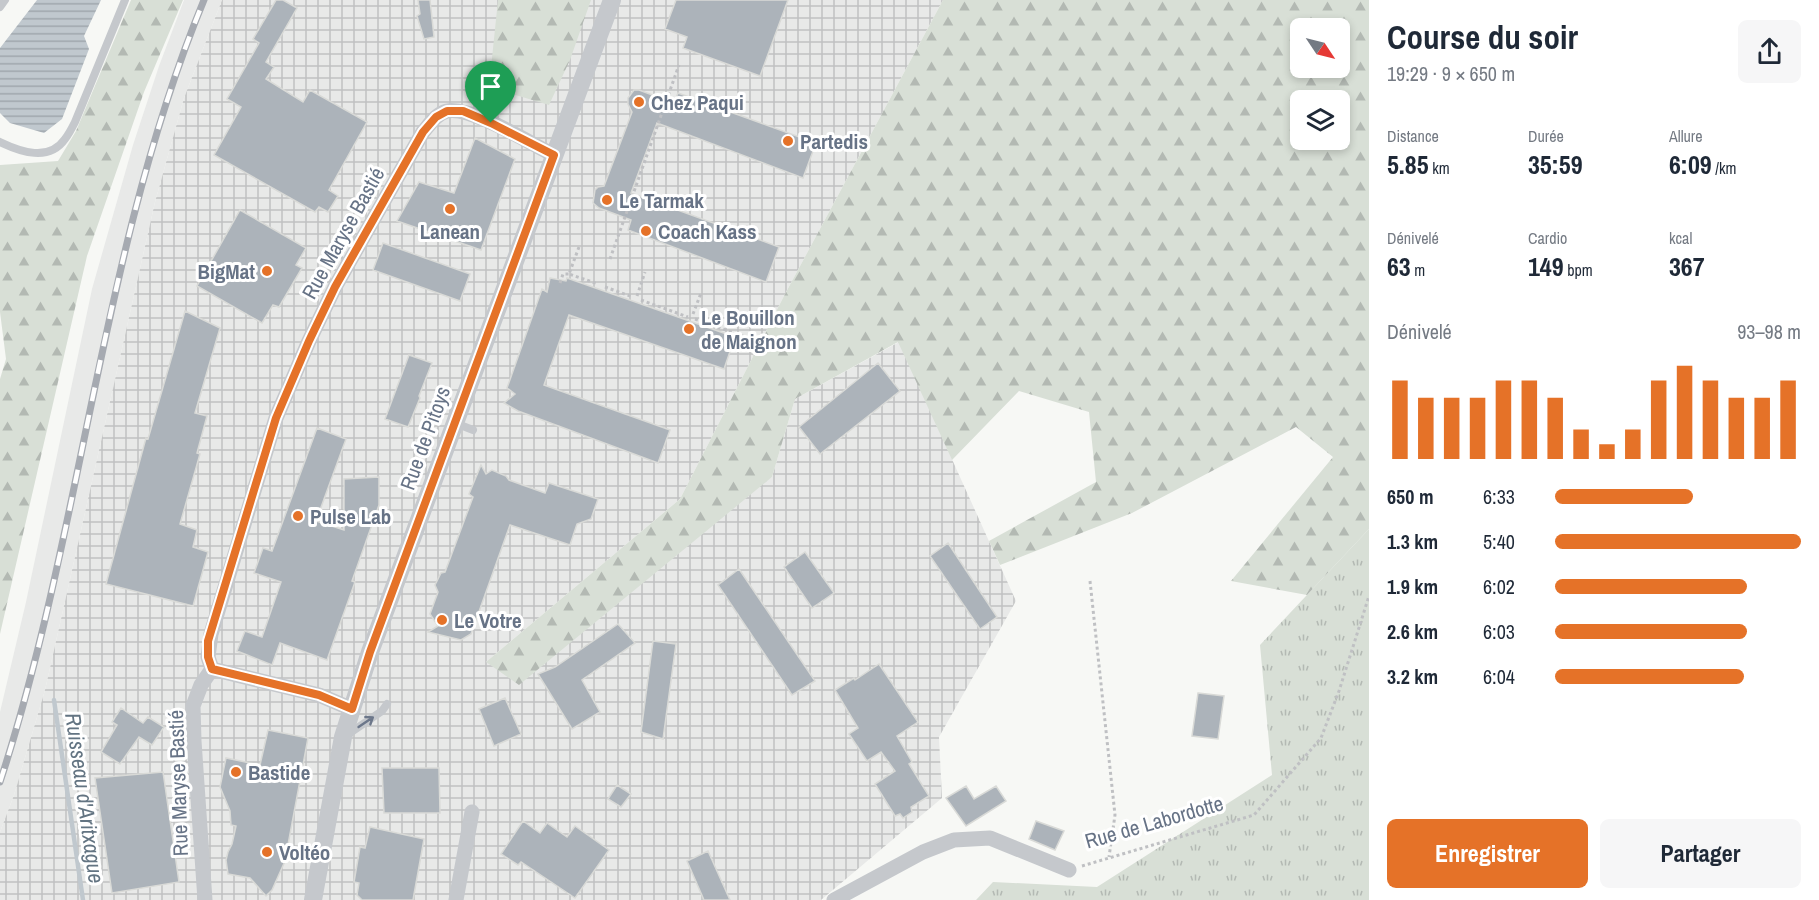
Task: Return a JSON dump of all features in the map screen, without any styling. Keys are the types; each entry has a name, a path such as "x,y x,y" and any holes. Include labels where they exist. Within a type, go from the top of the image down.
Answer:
{"street":[{"name":"Rue de Pitoys","path":"312,900 343,737 370,652 612,0"},
{"name":"Rue Maryse Bastié","path":"205,900 193,706 201,685 212,669 208,657 208,641 276,418 309,341 335,287 423,132 436,117 447,111 463,111 554,155"},
{"path":"212,669 319,695 352,709"},
{"path":"456,900 472,812"},
{"name":"Rue de Labordotte","path":"834,900 922,852 954,840 990,838 1069,870"}],"lane":[{"path":"0,7 5,0"},
{"path":"0,142 24,153 49,152 64,141 75,122 125,0"},
{"path":"454,423 473,430"},
{"path":"343,737 382,711 387,704"}],"path":[{"path":"610,259 679,65"},
{"path":"569,274 579,247"},
{"path":"605,287 635,296 645,272"},
{"path":"560,283 563,274 569,274 598,284"},
{"path":"693,314 701,293"},
{"path":"641,300 687,316 695,309"},
{"path":"695,319 751,339"},
{"path":"1090,581 1115,815 1109,858"},
{"name":"Rue de Labordotte","path":"1069,870 1254,815 1321,738 1339,691 1369,596"}],"shaded area":[{"path":"37,0 101,0 84,36 89,49 62,119 44,133 10,123 0,113 0,48"},
{"path":"184,0 222,0 184,98 155,202 45,690 14,795 0,832 0,712 26,602 92,289 133,145"},
{"path":"222,0 943,0 785,294 680,499 486,662 772,477 795,399 899,342 1016,601 939,737 942,798 821,900 0,900 0,832 14,795 45,690 155,202 184,98"}],"green space":[{"path":"131,0 183,0 144,92 87,256 0,634 0,379 6,359 0,312 0,165 58,161 76,131"},
{"path":"498,0 591,0 570,60 549,105 489,87"},
{"path":"943,0 1369,0 1369,529 1307,595 1231,581 1333,457 1296,427 1132,513 1000,565 989,541 1096,482 1089,412 1019,391 952,460 898,342 795,399 772,477 519,685 486,662 680,499 785,294"},
{"path":"1369,529 1369,900 976,900 993,882 1097,887 1272,775 1260,645"}],"building":[{"path":"276,0 283,0 297,8 266,62 274,67 266,79 303,102 310,90 367,122 329,190 338,196 328,212 319,207 315,212 214,155 241,107 227,99 259,43 253,39"},
{"path":"418,0 430,0 434,37 424,39 417,16 420,14"},
{"path":"676,0 788,0 760,76 683,48 687,37 665,29"},
{"path":"634,90 674,103 678,93 816,143 803,178 657,123 631,193 779,247 766,282 628,230 631,220 599,208 593,203 595,190 604,186 632,112 628,98"},
{"name":"Lanean","path":"475,138 515,159 481,250 397,221 419,182 454,193"},
{"path":"240,210 306,248 296,265 302,268 279,307 273,305 262,323 197,286"},
{"path":"383,243 470,274 460,301 373,270"},
{"path":"550,278 566,281 567,278 735,337 724,369 569,315 544,385 670,430 658,463 518,411 504,403 515,394 507,388 542,289 547,292"},
{"path":"185,311 220,328 195,413 207,416 197,453 200,454 180,524 197,530 193,547 208,552 193,606 106,584 146,438 148,439"},
{"path":"409,355 432,363 408,427 385,419"},
{"path":"878,363 900,391 820,454 799,427"},
{"path":"317,428 346,439 316,521 344,530 344,479 379,477 379,505 327,660 280,643 272,665 237,651 245,631 262,637 281,582 254,573 263,548 272,551"},
{"path":"481,465 486,474 492,470 506,476 509,480 545,493 549,483 598,499 591,519 577,524 570,545 510,525 471,634 461,640 428,632 438,626 430,614 438,592 435,585 441,573 445,572 473,497 469,494"},
{"path":"948,543 997,617 980,629 930,556"},
{"path":"805,552 834,593 812,608 784,567"},
{"path":"739,569 815,681 792,695 718,585"},
{"path":"618,624 635,643 582,680 600,712 572,729 538,674 555,667"},
{"path":"653,641 676,644 663,739 641,732"},
{"path":"879,664 918,722 897,736 912,762 909,764 929,796 911,807 912,812 903,818 900,814 895,816 875,784 895,771 881,752 867,761 849,734 858,728 835,690"},
{"path":"1198,693 1224,696 1218,739 1192,736"},
{"path":"505,698 521,734 494,746 479,709"},
{"path":"121,708 143,723 148,717 164,727 152,745 139,737 120,764 101,752 117,725 112,722"},
{"path":"268,730 308,738 287,850 290,850 272,890 266,896 250,878 228,874 226,860 236,826 231,825 230,811 220,787 226,758 260,765"},
{"path":"382,768 439,768 440,813 384,813"},
{"path":"163,772 179,882 112,893 95,778"},
{"path":"617,785 631,794 621,807 608,799"},
{"path":"966,786 974,799 996,786 1006,801 966,826 946,798"},
{"path":"523,821 540,833 547,823 567,837 575,826 609,850 575,898 521,862 518,865 501,854"},
{"path":"1036,821 1064,831 1055,850 1029,839"},
{"path":"370,827 424,839 413,900 362,900 357,895 359,883 354,882 360,847 365,848"},
{"path":"708,851 730,900 704,900 687,861"}],"waterway":[{"name":"Ruisseau d'Aritxague","path":"54,700 83,900"}],"railway":[{"path":"0,782 29,685 53,587 116,290 140,192 169,95 204,0"}],"place":[{"name":"Chez Paqui","path":"639,102"},
{"name":"Partedis","path":"788,141"},
{"name":"Le Tarmak","path":"607,200"},
{"name":"Lanean","path":"450,209"},
{"name":"Coach Kass","path":"646,231"},
{"name":"BigMat","path":"267,271"},
{"name":"Le Bouillon de Maignon","path":"689,329"},
{"name":"Pulse Lab","path":"298,516"},
{"name":"Le Votre","path":"442,620"},
{"name":"Bastide","path":"236,772"},
{"name":"Voltéo","path":"267,852"}],"route":[{"path":"447,111 463,111 491,123 554,155 370,652 352,709 319,695 212,669 208,657 208,641 276,418 335,287 423,132 436,117 447,111"}]}
